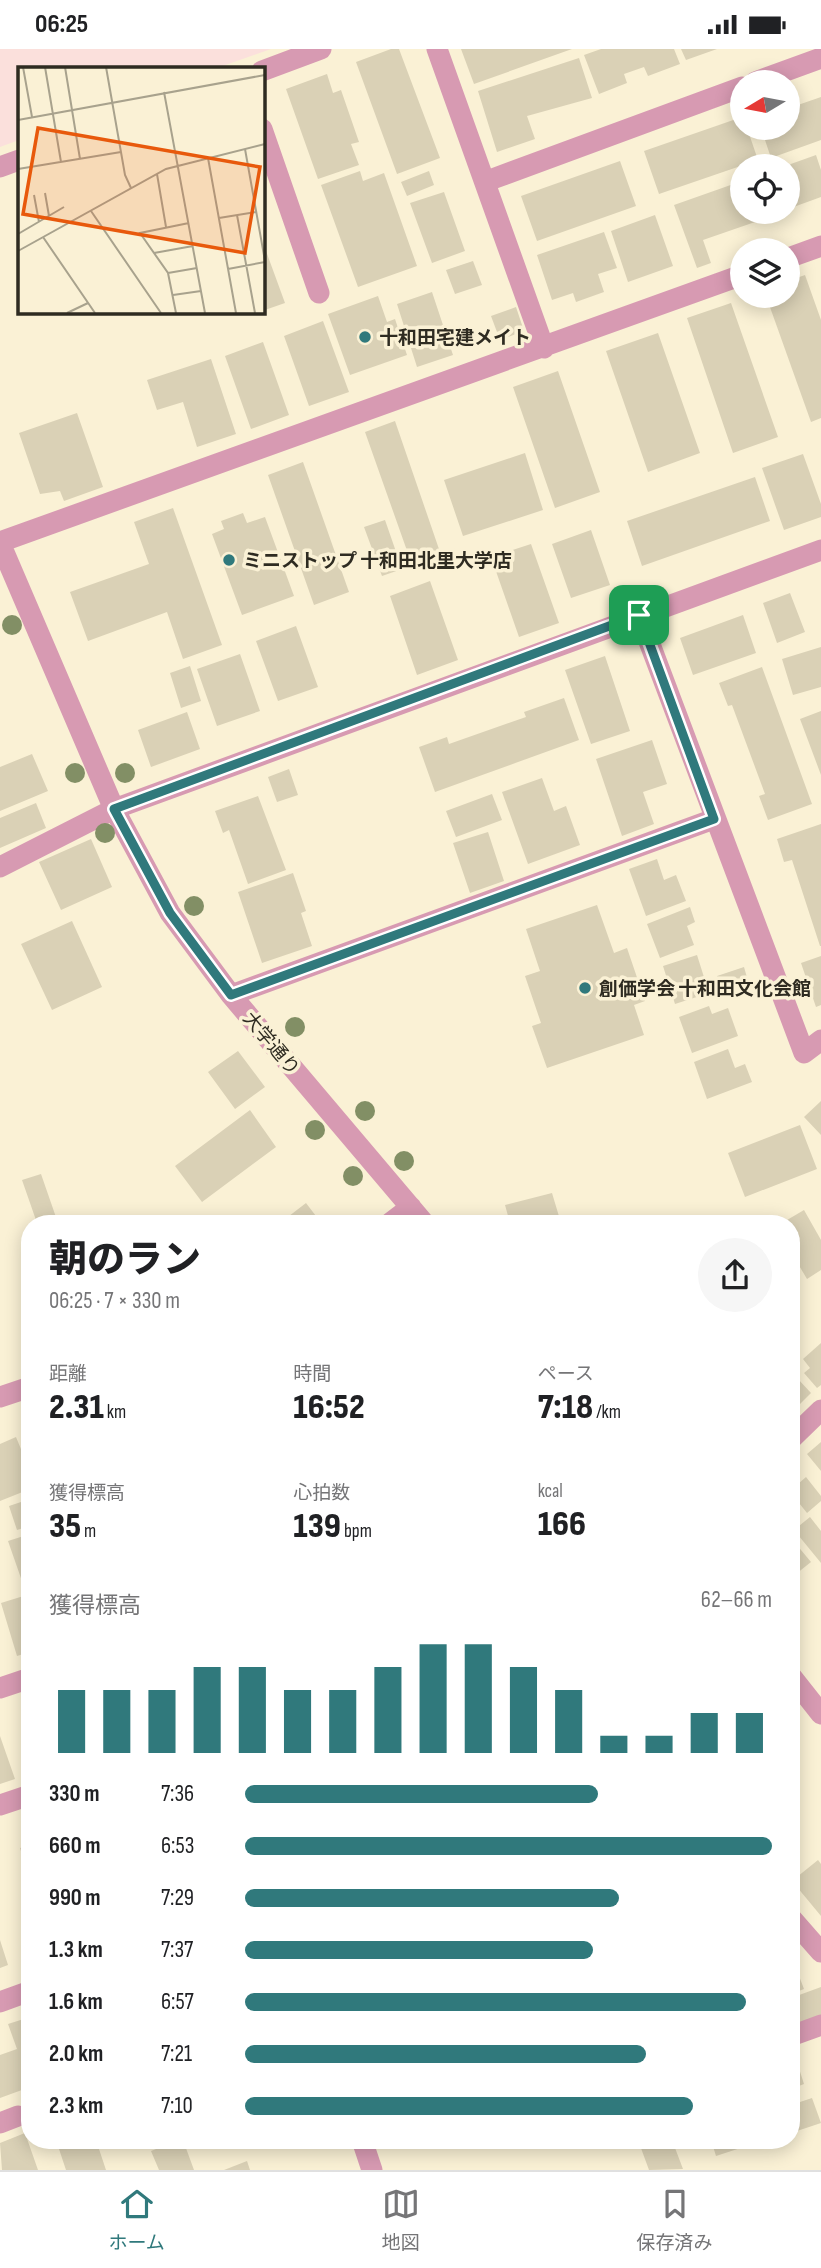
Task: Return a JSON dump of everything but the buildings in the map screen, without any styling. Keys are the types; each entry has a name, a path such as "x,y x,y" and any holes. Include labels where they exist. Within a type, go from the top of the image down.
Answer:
{"street":[{"path":"264,70 321,49"},
{"path":"437,49 544,348"},
{"path":"788,70 821,58"},
{"path":"486,181 730,91"},
{"path":"264,135 319,293"},
{"path":"0,167 18,160"},
{"path":"800,254 821,246"},
{"path":"0,542 730,279"},
{"name":"大学通り","path":"0,542 114,809 170,913 231,995 417,1215"},
{"path":"0,867 114,809 821,549"},
{"path":"639,615 804,1053 821,1040"},
{"path":"231,995 714,819"},
{"path":"0,1397 21,1390"},
{"path":"800,1430 821,1410"},
{"path":"0,1688 21,1681"},
{"path":"800,1687 821,1714"},
{"path":"0,1805 21,1798"},
{"path":"800,1930 821,1952"},
{"path":"0,2002 21,1994"},
{"path":"800,2033 821,2025"},
{"path":"365,2149 372,2170"}],"shaded area":[{"path":"0,49 271,49 220,67 18,67 18,140 0,147"}],"place":[{"name":"十和田宅建メイト","path":"365,337"},
{"name":"ミニストップ 十和田北里大学店","path":"229,560"},
{"name":"創価学会 十和田文化会館","path":"585,988"}],"route":[{"path":"639,615 714,819 231,995 170,913 114,809 225,768 639,615"}]}
